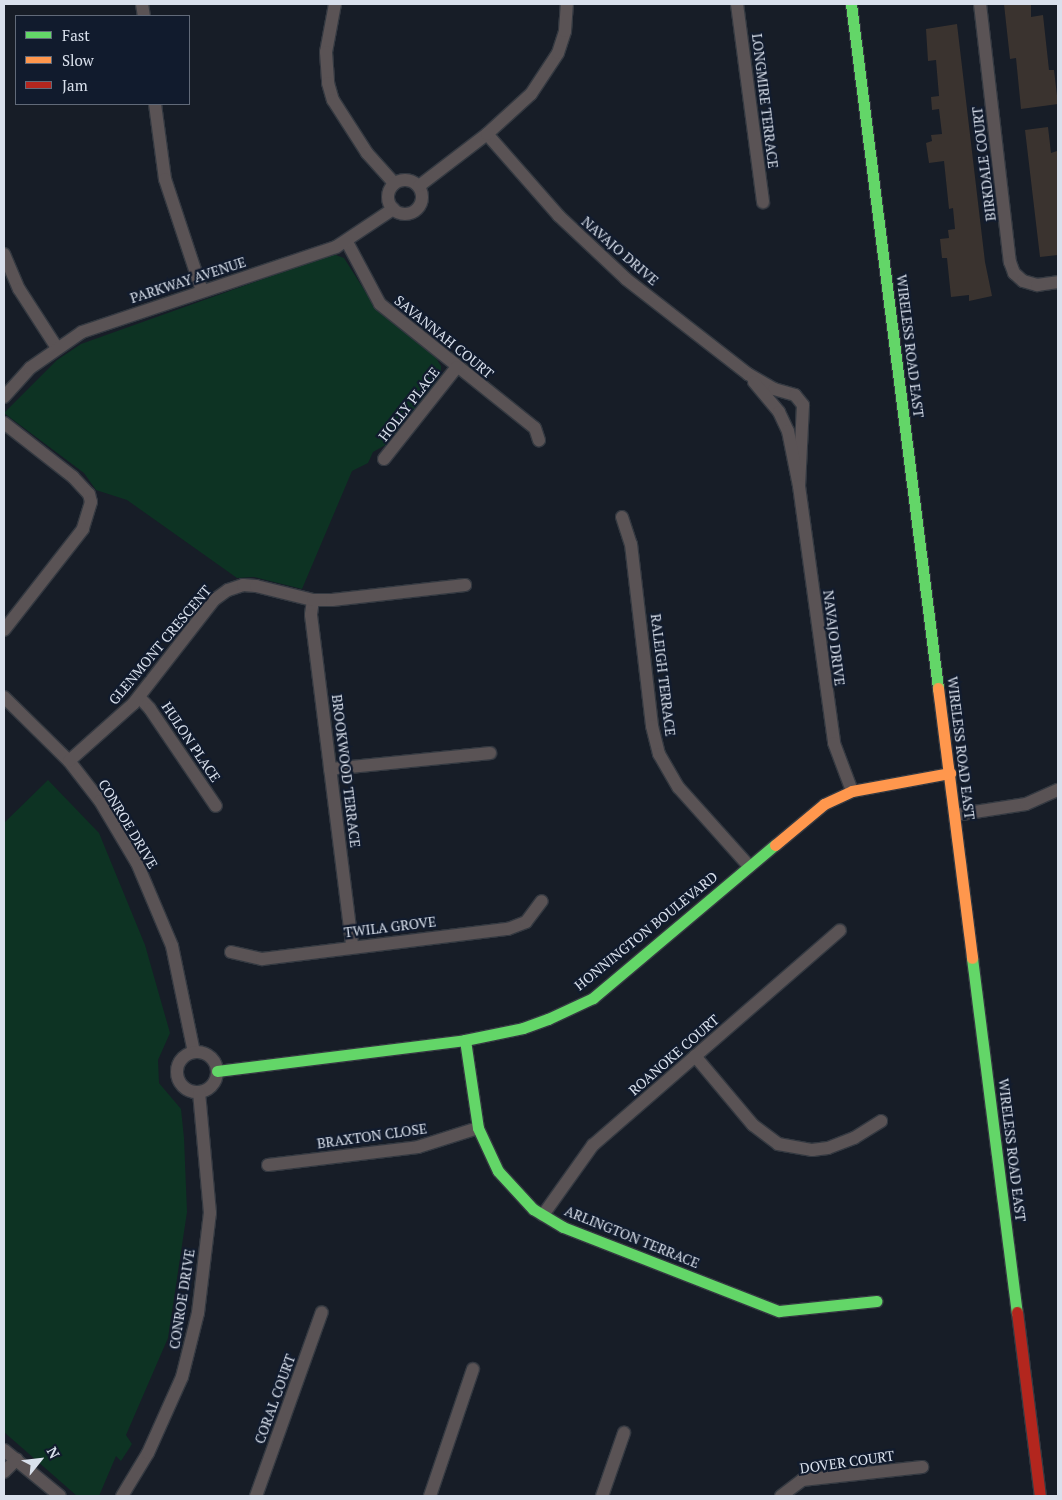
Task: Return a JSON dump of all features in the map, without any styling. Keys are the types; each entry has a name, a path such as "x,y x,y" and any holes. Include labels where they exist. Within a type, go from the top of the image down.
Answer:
{"street":[{"path":"335,4 326,52 328,83 333,100 367,153 394,183"},
{"path":"419,186 487,134 531,94 547,74 565,31 566,4"},
{"name":"LONGMIRE TERRACE","path":"737,4 763,202"},
{"name":"WIRELESS ROAD EAST","path":"851,4 950,773 1040,1496"},
{"name":"BIRKDALE COURT","path":"980,4 1010,262 1014,273 1023,281 1037,285 1058,282"},
{"path":"155,105 165,179 202,291"},
{"name":"NAVAJO DRIVE","path":"487,134 559,216 599,254 748,374 774,389 795,395 803,405 799,486"},
{"path":"410,180 419,186 422,202 414,212 400,213 393,209 388,198 394,183 410,180"},
{"name":"PARKWAY AVENUE","path":"4,396 30,368 57,348 99,325 347,242 393,209"},
{"name":"SAVANNAH COURT","path":"347,242 380,304 535,428 540,440"},
{"path":"4,254 16,284 57,348"},
{"name":"HOLLY PLACE","path":"384,460 457,367"},
{"name":"NAVAJO DRIVE","path":"748,374 779,412 788,430 799,486 834,742 852,791"},
{"path":"4,423 73,477 88,494 90,502 83,529 4,630"},
{"name":"RALEIGH TERRACE","path":"622,518 632,544 652,726 659,754 679,788 748,866"},
{"name":"GLENMONT CRESCENT","path":"69,761 139,697 221,593 243,585 256,586 313,600 354,599 465,585"},
{"name":"BROOKWOOD TERRACE","path":"313,600 311,615 352,946"},
{"name":"CONROE DRIVE","path":"4,697 69,761 100,800 137,863 172,946 194,1052"},
{"name":"HULON PLACE","path":"139,697 150,708 216,806"},
{"path":"330,769 490,753"},
{"name":"HONNINGTON BOULEVARD","path":"217,1071 465,1040 523,1028 593,998 800,820 824,804 852,791 950,773"},
{"path":"955,815 1026,804 1058,790"},
{"name":"TWILA GROVE","path":"231,952 262,959 352,946 508,929 526,922 542,901"},
{"name":"ROANOKE COURT","path":"543,1214 594,1145 840,930"},
{"name":"ARLINGTON TERRACE","path":"465,1040 478,1128 498,1171 511,1188 543,1214 563,1227 657,1266 779,1311 876,1301"},
{"path":"194,1052 209,1056 217,1071 213,1084 199,1092 186,1088 177,1075 181,1060 194,1052"},
{"path":"695,1056 753,1126 778,1144 812,1150 828,1148 854,1138 881,1121"},
{"name":"CONROE DRIVE","path":"122,1496 148,1453 182,1377 198,1313 210,1213 199,1092"},
{"name":"BRAXTON CLOSE","path":"268,1165 418,1147 478,1128"},
{"name":"CORAL COURT","path":"256,1496 322,1312"},
{"path":"430,1496 473,1370"},
{"path":"602,1496 624,1433"},
{"path":"4,1450 60,1496"},
{"path":"4,1472 17,1459"},
{"name":"DOVER COURT","path":"781,1496 802,1480 922,1467"}],"green space":[{"path":"333,254 344,258 377,310 434,355 441,366 441,375 389,443 373,452 368,463 352,471 302,589 254,577 237,578 127,500 96,490 84,473 4,413 57,360 81,344"},
{"path":"48,780 99,833 145,945 170,1033 158,1060 159,1083 181,1109 184,1138 187,1212 168,1338 126,1435 132,1444 121,1461 116,1456 99,1496 77,1496 4,1432 4,823"}],"building":[{"path":"1004,4 1031,4 1031,17 1043,15 1049,70 1054,70 1058,104 1021,109 1016,58 1010,59"},
{"path":"957,24 985,262 992,296 969,301 969,295 951,297 947,258 942,258 940,239 949,238 948,230 955,229 953,208 949,209 944,161 929,163 926,143 932,141 931,135 942,134 939,109 932,110 931,97 939,96 936,60 928,61 926,29"},
{"path":"1048,127 1051,153 1057,151 1058,159 1058,255 1040,257 1025,130"}],"traffic: fast":[{"path":"851,4 938,688"},
{"path":"217,1071 465,1040 523,1028 548,1019 593,998 775,845"},
{"path":"972,958 1017,1312"},
{"path":"465,1040 478,1128 498,1171 533,1209 563,1227 779,1311 876,1301"}],"traffic: slow":[{"path":"938,688 972,958"},
{"path":"775,845 824,804 852,791 950,773"}],"traffic: jam":[{"path":"1017,1312 1040,1496"}]}
